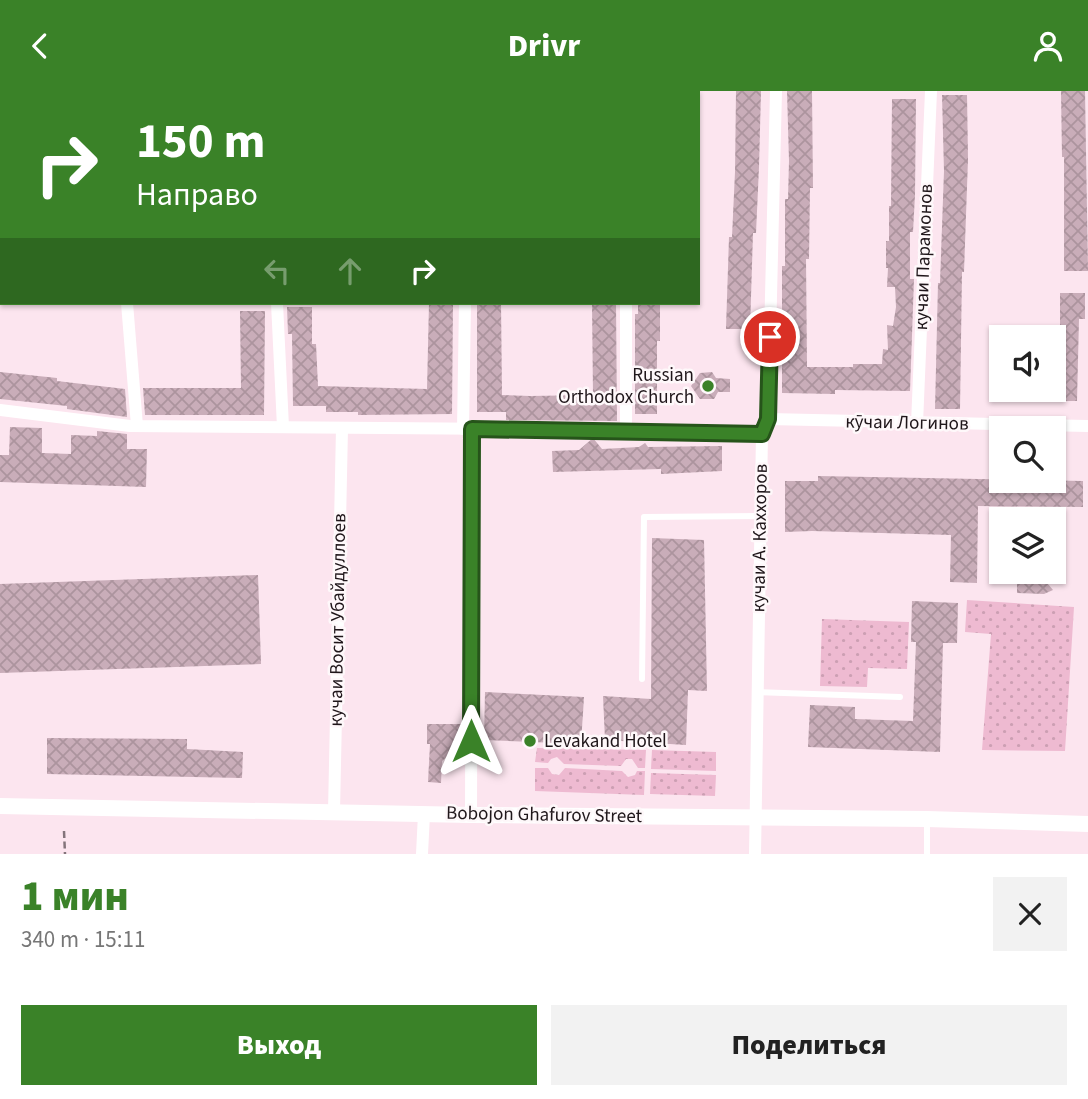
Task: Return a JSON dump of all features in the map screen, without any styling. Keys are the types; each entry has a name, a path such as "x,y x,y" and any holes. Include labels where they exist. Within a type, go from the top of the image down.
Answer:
{"street":[{"name":"кучаи А. Каххоров","path":"755,854 762,434 768,419 776,91"},
{"name":"кучаи Парамонов","path":"917,424 931,91"},
{"path":"127,305 137,426"},
{"path":"277,305 283,427"},
{"path":"465,305 471,815"},
{"path":"626,305 626,431"},
{"path":"0,411 137,426 762,434"},
{"name":"кӯчаи Логинов","path":"768,419 1088,426"},
{"name":"кучаи Восит Убайдуллоев","path":"334,812 342,428"},
{"name":"Bobojon Ghafurov Street","path":"0,806 471,815 927,819 1088,824"},
{"path":"422,854 424,814"}],"lane":[{"path":"642,679 644,517 761,516"},
{"path":"757,692 900,697"},
{"path":"927,819 927,854"}],"path":[{"path":"64,831 65,854"}],"shaded area":[{"path":"967,600 1074,607 1065,751 982,750 991,634 965,632"},
{"path":"822,619 909,622 907,669 868,668 867,687 820,686"},
{"path":"537,748 646,750 645,768 638,768 632,759 626,759 621,766 564,764 557,757 548,763 535,762"},
{"path":"652,750 716,752 716,771 651,769"},
{"path":"535,768 548,768 552,774 559,775 565,768 622,771 628,777 635,775 637,771 645,771 644,795 535,791"},
{"path":"651,773 716,775 715,796 650,794"}],"building":[{"path":"736,91 761,91 750,329 726,329 729,237 732,237 735,172"},
{"path":"787,91 812,91 813,188 810,188 809,259 806,259 807,367 882,364 883,349 888,350 887,325 893,326 896,307 895,287 887,287 886,268 886,241 889,241 891,206 892,99 916,99 915,195 913,232 910,232 910,279 914,279 910,391 835,390 835,394 782,393 782,266 785,266 785,199 788,199 789,161"},
{"path":"1061,91 1085,91 1088,271 1064,271"},
{"path":"942,95 967,95 968,159 962,272 960,409 935,409 944,171"},
{"path":"1060,293 1085,293 1085,319 1079,319 1077,401 1066,401 1066,325 1060,325"},
{"path":"429,305 453,305 452,414 358,415 358,412 326,412 326,406 293,406 292,334 288,334 287,307 312,307 312,344 316,344 318,386 427,389"},
{"path":"477,305 501,305 502,395 530,396 593,395 592,305 616,305 617,421 506,420 506,412 477,412"},
{"path":"638,305 660,305 657,414 635,414 635,314 638,314"},
{"path":"240,311 265,311 264,415 145,415 143,388 241,388"},
{"path":"0,372 125,389 127,417 67,409 67,406 0,399"},
{"name":"Russian Orthodox Church","path":"712,372 716,378 730,379 730,392 718,392 714,399 700,399 691,386 700,373"},
{"path":"10,427 42,428 42,453 71,454 71,435 97,436 97,431 127,434 127,449 147,449 146,487 0,482 0,455 9,455"},
{"path":"593,438 602,449 639,447 645,443 648,447 722,446 722,471 661,474 661,469 553,472 552,451 579,450"},
{"path":"818,476 989,479 989,493 1066,493 1066,481 1083,481 1083,507 978,506 977,583 950,582 951,535 785,532 785,481 818,481"},
{"path":"652,538 704,540 707,691 688,690 686,745 605,740 603,696 651,699"},
{"path":"258,575 261,664 0,673 0,584"},
{"path":"1017,584 1048,584 1053,590 1044,594 1017,593"},
{"path":"912,601 958,603 957,643 943,643 940,752 808,747 810,705 855,707 855,719 913,721 916,642 911,642"},
{"path":"485,692 584,697 581,744 484,740"},
{"path":"427,724 462,724 462,744 453,744 453,751 442,761 441,783 428,782 430,744 427,744"},
{"path":"47,738 187,739 187,749 243,752 242,778 47,774"}],"place":[{"name":"Russian Orthodox Church","path":"708,386"},
{"name":"Levakand Hotel","path":"530,741"}],"route":[{"path":"471,741 472,429 762,434 768,419 770,337"}]}
